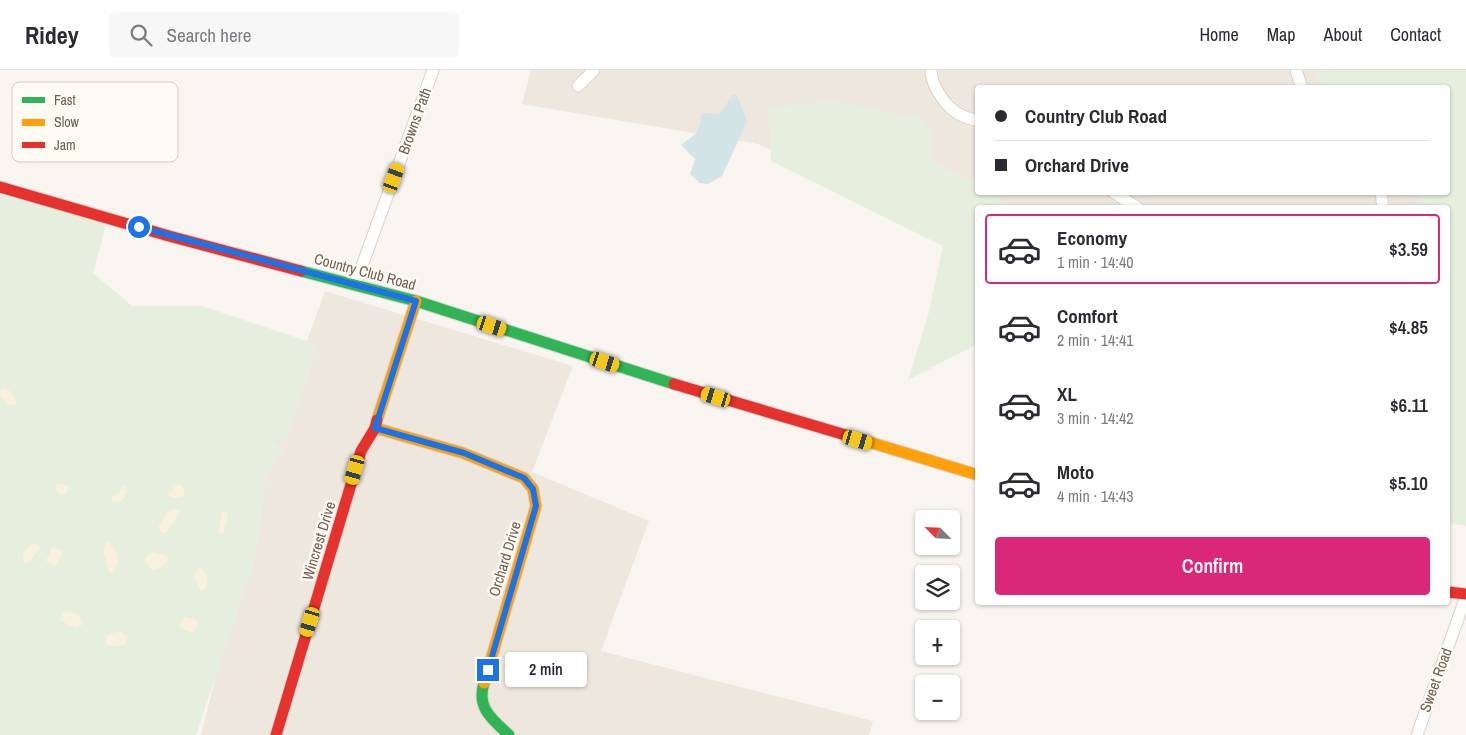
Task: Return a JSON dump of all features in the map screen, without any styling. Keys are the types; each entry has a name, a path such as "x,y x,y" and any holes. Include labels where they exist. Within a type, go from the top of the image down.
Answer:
{"street":[{"name":"Browns Path","path":"356,285 433,70"},
{"path":"578,86 594,70"},
{"path":"931,70 931,75 940,95 952,110 975,120"},
{"path":"1296,70 1301,85"},
{"name":"Country Club Road","path":"0,187 169,236 416,301 716,397 975,474"},
{"path":"1118,195 1133,205"},
{"name":"Wincrest Drive","path":"276,735 361,451 375,428 416,301"},
{"name":"Orchard Drive","path":"375,428 464,453 524,478 533,489 536,506 482,688 483,707 493,720 509,735"},
{"path":"1450,592 1466,595"},
{"name":"Sweet Road","path":"1417,735 1466,595"}],"shaded area":[{"path":"531,70 1386,70 1387,85 975,85 975,195 1419,195 1423,205 975,205 975,218 968,241 758,144 522,104"},
{"path":"733,94 738,97 747,122 722,176 708,184 700,183 690,174 695,159 681,145 697,133 702,113 720,114"},
{"path":"325,291 573,366 532,472 649,521 601,651 873,721 869,735 201,735 284,404"}],"green space":[{"path":"1317,70 1466,70 1466,526 1450,523 1450,205 1423,205 1419,195 1450,195 1450,85 1322,85 1317,79"},
{"path":"834,101 923,119 933,135 932,162 975,182 975,195 997,195 1007,205 975,205 975,345 908,380 929,312 943,246 771,161 768,107"},
{"path":"0,187 108,218 93,273 132,306 202,306 316,344 309,375 285,444 276,435 275,442 284,449 266,478 254,564 196,735 0,735"}],"sand":[{"path":"3,388 12,394 16,404 9,405 0,396 0,391"},
{"path":"57,484 69,487 67,493 64,495 59,494 55,489"},
{"path":"180,484 185,489 183,497 169,496 169,493 176,485"},
{"path":"125,485 127,493 122,501 113,502 111,497 119,494 122,486"},
{"path":"173,509 179,511 178,516 167,532 164,533 159,530 159,526 167,512"},
{"path":"222,512 227,512 228,517 224,532 220,534 218,533"},
{"path":"108,542 112,545 117,557 117,565 113,573 109,572 104,554 104,546"},
{"path":"34,543 39,545 40,548 30,561 25,564 23,561 24,552 28,546"},
{"path":"52,547 62,551 56,566 46,561"},
{"path":"153,552 167,556 168,559 164,566 155,570 149,568 145,560 148,554"},
{"path":"198,568 202,569 208,580 207,586 202,591 194,577"},
{"path":"64,612 76,614 81,618 83,624 76,628 63,622 60,619"},
{"path":"185,617 198,622 194,633 180,628 181,621"},
{"path":"122,631 127,636 125,645 113,647 106,644 108,634"}],"traffic: fast":[{"path":"301,271 416,301 674,384"},
{"path":"484,683 482,692 484,706 492,719 509,735"}],"traffic: slow":[{"path":"377,420 416,301"},
{"path":"375,428 463,453 524,478 533,489 536,506 484,683"},
{"path":"859,439 975,474"}],"traffic: jam":[{"path":"0,187 169,236 301,271"},
{"path":"674,384 859,439"},
{"path":"276,735 361,451 375,428 377,420"},
{"path":"1450,592 1466,594"}],"route":[{"path":"139,227 416,301 375,428 464,453 524,478 533,489 536,506 488,670"}]}
